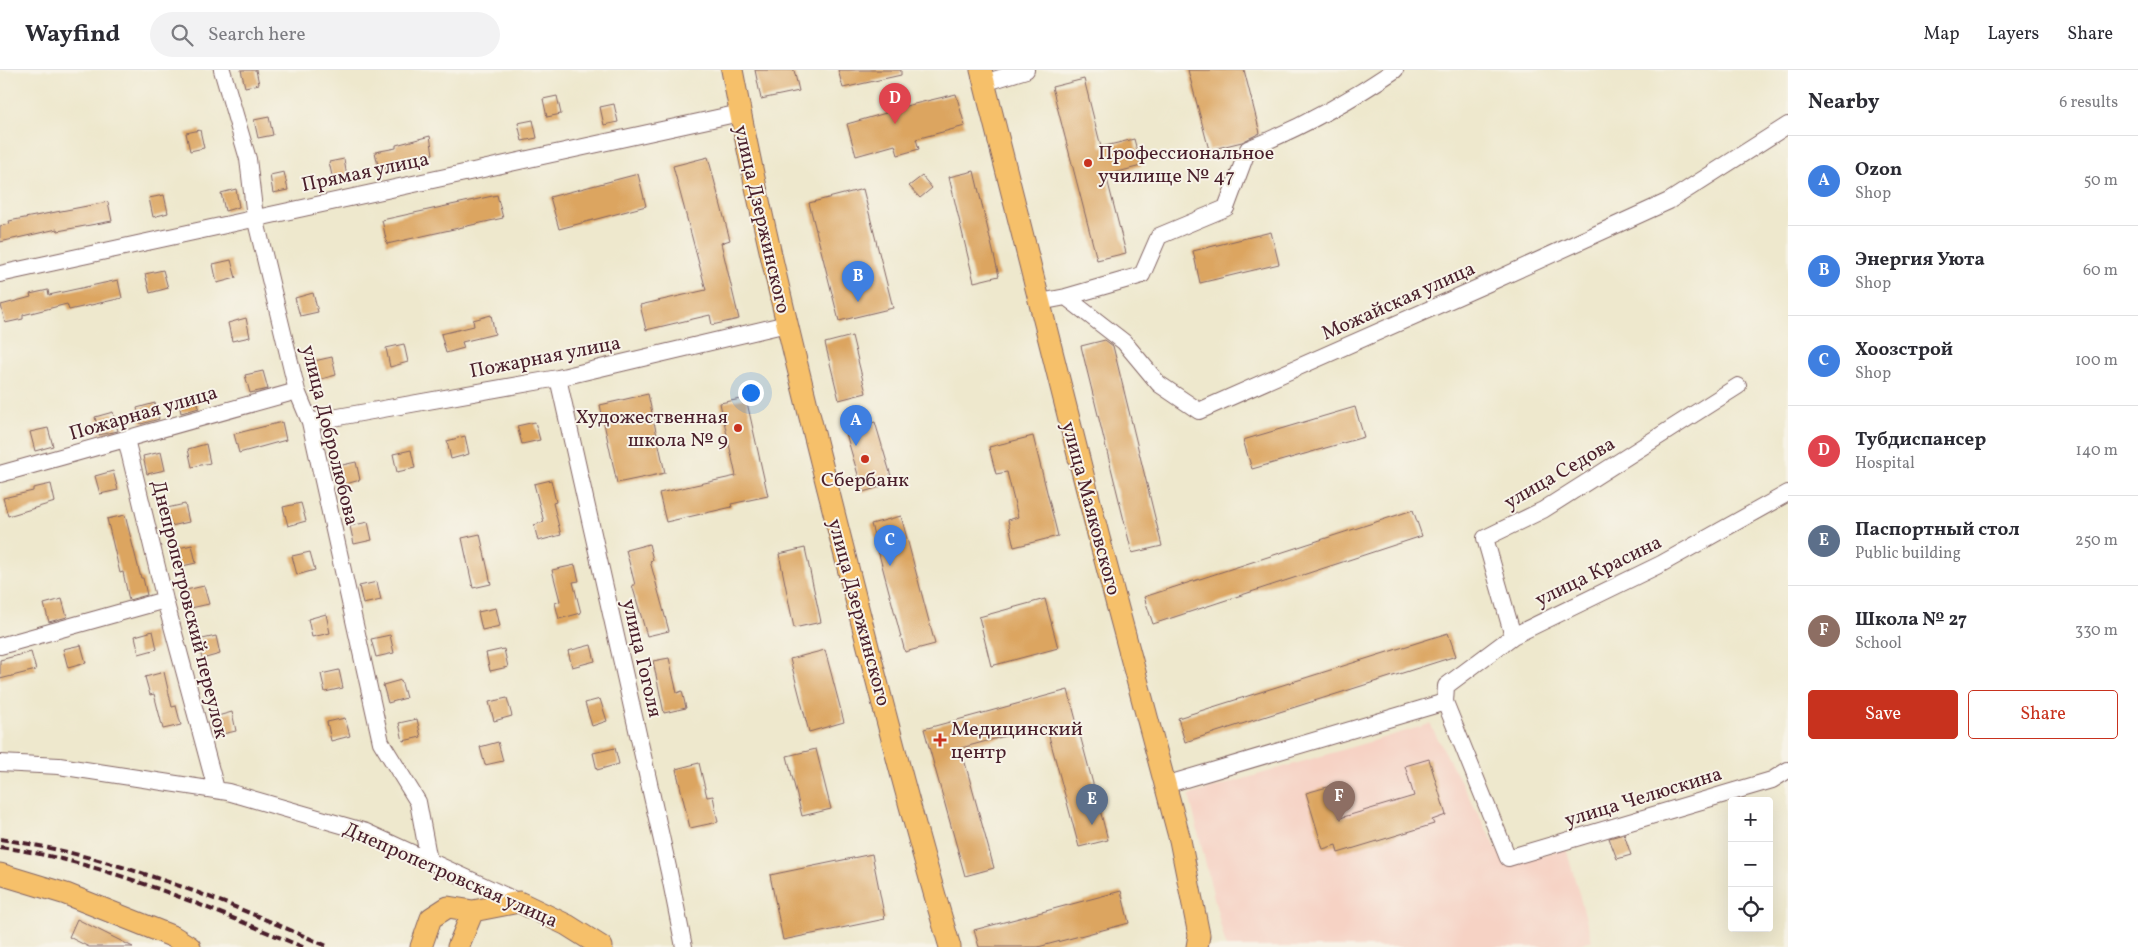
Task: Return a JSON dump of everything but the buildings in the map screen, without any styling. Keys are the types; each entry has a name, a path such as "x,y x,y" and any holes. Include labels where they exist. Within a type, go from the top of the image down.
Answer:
{"main road":[{"name":"улица Дзержинского","path":"732,70 787,324 864,631 950,947"},
{"name":"улица Маяковского","path":"982,76 1093,516 1180,840 1199,935 1197,947"},
{"path":"0,874 66,894 174,937 190,947"},
{"path":"421,947 431,918 448,908 473,911 519,902"},
{"name":"Днепропетровская улица","path":"519,902 567,925 602,947"},
{"path":"458,947 473,911"}],"street":[{"name":"улица Добролюбова","path":"222,70 248,159 255,217 297,391 310,422 381,742 418,802 429,861"},
{"path":"982,76 1026,70"},
{"path":"1040,302 1066,297 1142,275 1159,236 1226,208 1248,149 1288,133 1358,95 1395,70"},
{"name":"Прямая улица","path":"0,274 740,112"},
{"name":"Можайская улица","path":"1066,297 1124,342 1159,384 1199,411 1669,201 1788,125"},
{"name":"Пожарная улица","path":"310,422 558,378 787,324"},
{"name":"улица Гоголя","path":"558,378 667,862 684,947"},
{"name":"улица Седова","path":"1512,636 1485,538 1543,510 1738,386"},
{"name":"Пожарная улица","path":"0,474 297,391"},
{"name":"Днепропетровский переулок","path":"126,439 165,600 216,789"},
{"name":"улица Красина","path":"1445,702 1446,686 1512,636 1661,564 1788,493"},
{"path":"0,646 165,600"},
{"path":"1165,785 1445,702"},
{"name":"улица Челюскина","path":"1445,702 1508,858 1772,780 1788,770"},
{"name":"Днепропетровская улица","path":"0,763 59,766 216,789 366,832 519,902"}],"shaded area":[{"path":"1430,724 1506,866 1566,848 1592,940 1570,947 1226,947 1189,795"}],"railway":[{"path":"0,839 85,856 126,868 208,897 329,947"},
{"path":"0,847 78,863 117,875 192,902 303,947"}],"place":[{"name":"Тубдиспансер","path":"895,124"},
{"name":"Профессиональное училище № 47","path":"1088,163"},
{"name":"Энергия Уюта","path":"858,302"},
{"name":"Художественная школа № 9","path":"738,428"},
{"name":"Ozon","path":"856,446"},
{"name":"Сбербанк","path":"865,459"},
{"name":"Хоозстрой","path":"890,566"},
{"name":"Медицинский центр","path":"940,740"},
{"name":"Школа № 27","path":"1339,822"},
{"name":"Паспортный стол","path":"1092,825"}]}
